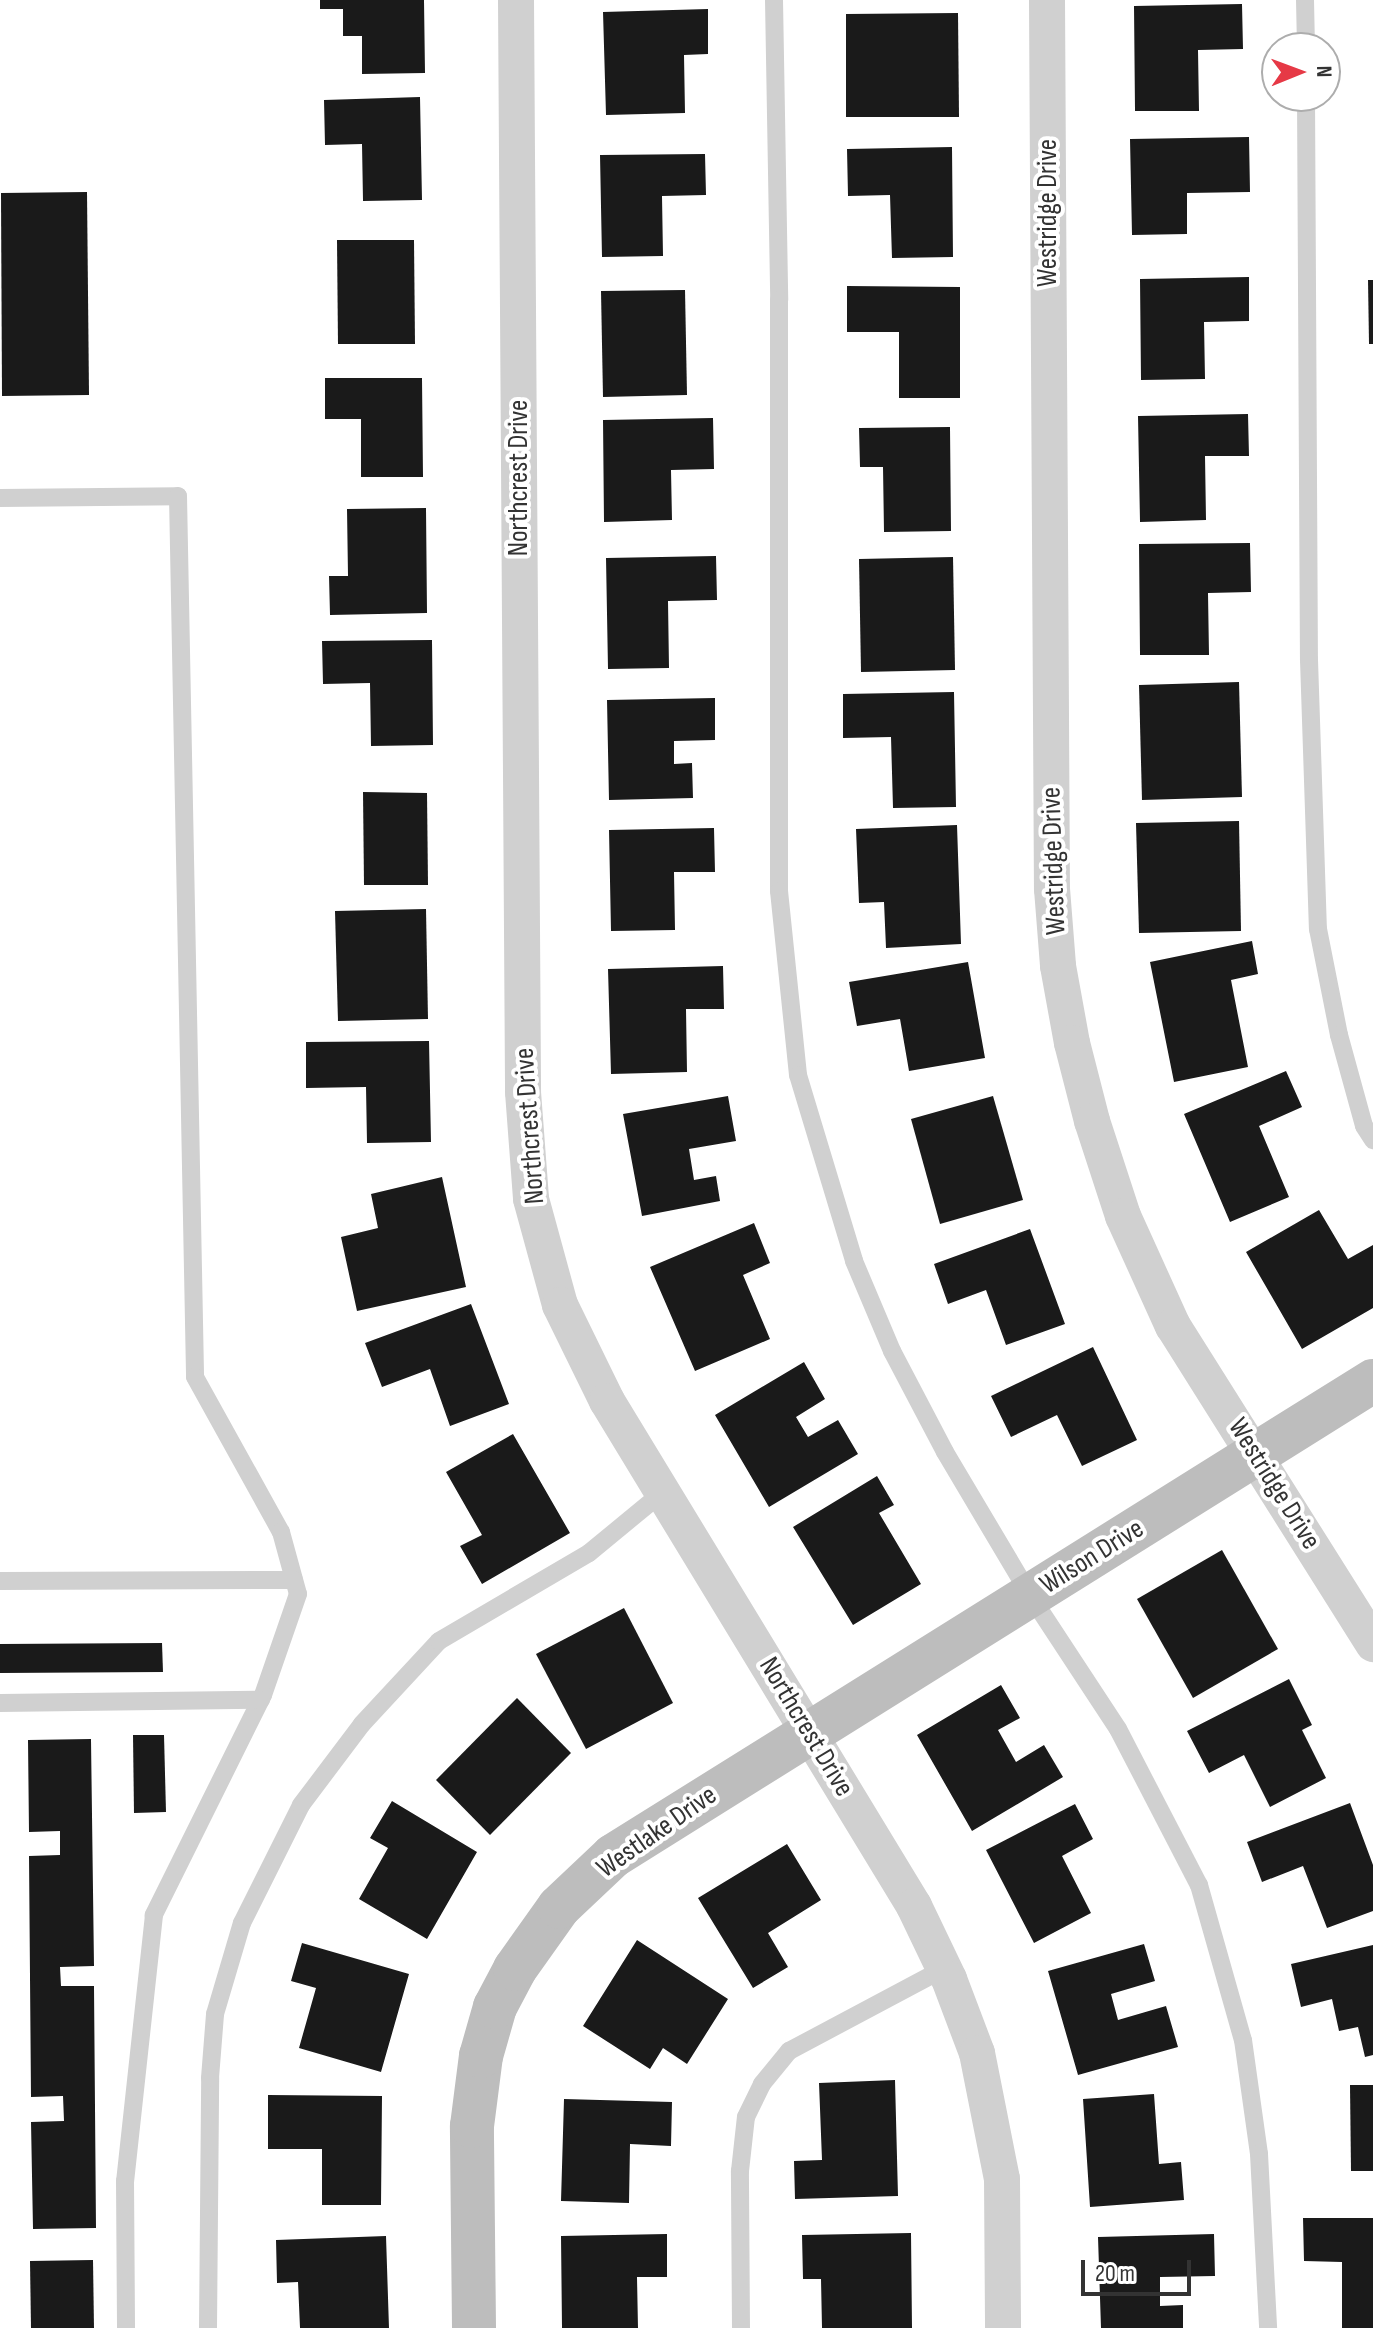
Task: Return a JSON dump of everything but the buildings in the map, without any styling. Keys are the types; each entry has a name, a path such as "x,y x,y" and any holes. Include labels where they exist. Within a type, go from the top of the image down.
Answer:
{"street":[{"name":"Northcrest Drive","path":"516,0 523,1092 531,1199 560,1305 607,1401 914,1906 943,1969 977,2053 991,2110 1002,2179 1003,2328"},
{"name":"Westridge Drive","path":"1047,0 1051,873 1058,966 1088,1108 1123,1216 1173,1326 1257,1455 1373,1644"},
{"name":"Wilson Drive","path":"809,1732 1373,1381"},
{"name":"Westlake Drive","path":"474,2328 472,2126 481,2056 495,2007 515,1969 559,1907 613,1856 809,1732"}],"lane":[{"path":"774,0 779,300 779,891 798,1075 854,1261 892,1351 945,1452 1030,1595 1118,1729 1199,1885 1243,2040 1259,2154 1268,2328"},
{"path":"1305,0 1306,32"},
{"path":"1306,112 1309,660 1318,929 1339,1035 1364,1126 1373,1140"},
{"path":"0,498 178,496 195,1377 281,1532 298,1594 261,1700 154,1915 125,2181 126,2328"},
{"path":"208,2328 210,2078 215,2014 242,1923 301,1805 362,1724 439,1641 589,1553 663,1492"},
{"path":"0,1581 294,1580"},
{"path":"0,1703 261,1700"},
{"path":"741,2328 740,2171 746,2117 762,2084 789,2051 943,1969"}]}
